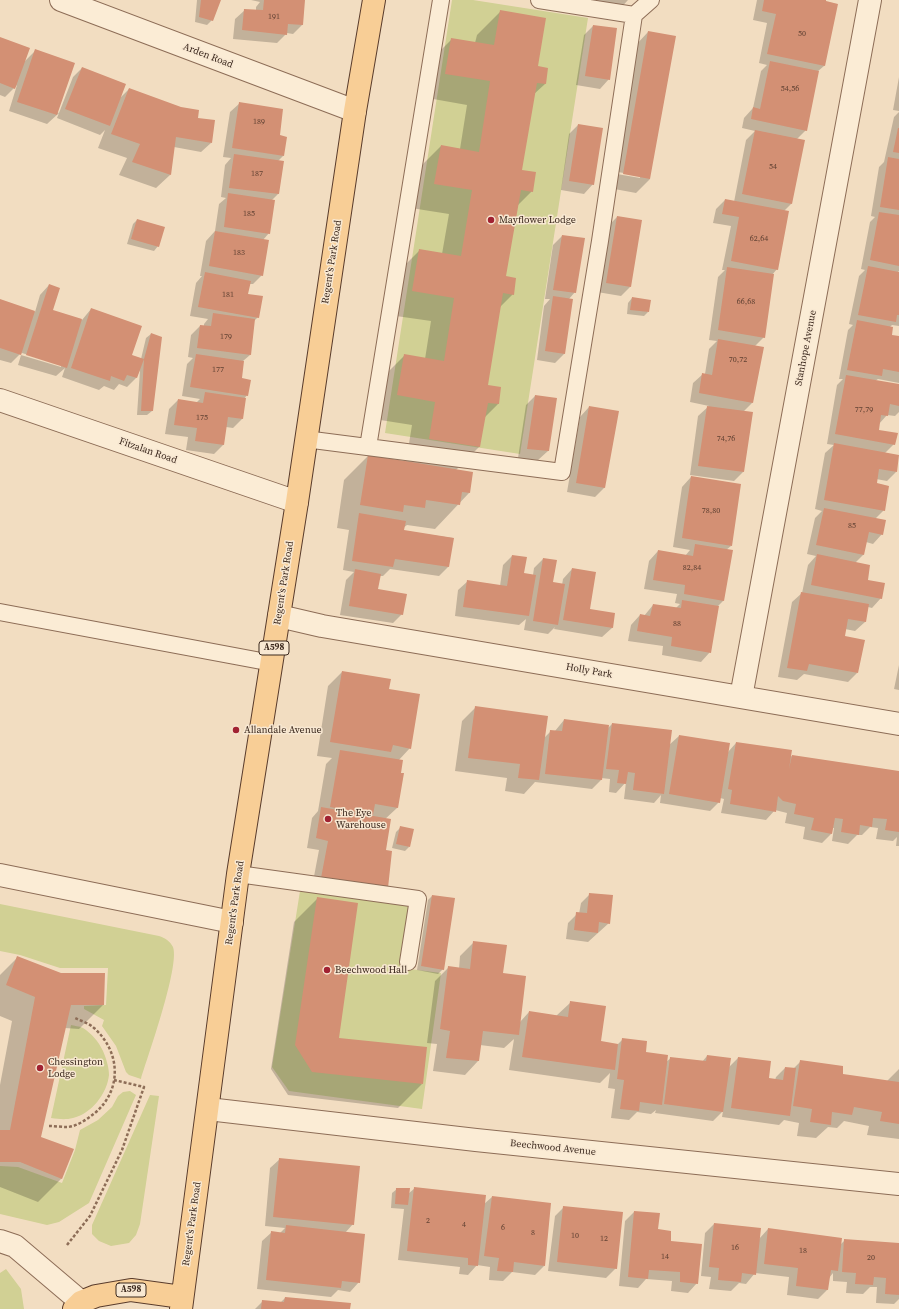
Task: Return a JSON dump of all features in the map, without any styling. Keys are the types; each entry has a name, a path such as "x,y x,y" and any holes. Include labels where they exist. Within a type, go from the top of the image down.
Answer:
{"main road":[{"name":"Regent's Park Road","path":"182,1303 238,874 297,502 305,438 355,111 374,0"},
{"name":"A598","path":"78,1306 96,1296 131,1290 182,1303"}],"street":[{"name":"Arden Road","path":"61,0 355,111"},
{"name":"Stanhope Avenue","path":"741,697 870,0"},
{"name":"Fitzalan Road","path":"0,400 297,502"},
{"name":"Holly Park","path":"279,616 322,626 899,724"},
{"path":"0,875 232,922"},
{"name":"Beechwood Avenue","path":"208,1110 476,1140 899,1184"},
{"path":"0,1241 15,1246 78,1306"}],"lane":[{"path":"368,447 441,0"},
{"path":"539,0 634,15"},
{"path":"305,438 562,472 600,241 634,15 651,0"},
{"path":"0,612 272,663"},
{"path":"238,874 418,899 408,962"}],"path":[{"path":"49,1126 69,1127 84,1121 101,1108 111,1092 116,1076 113,1056 103,1037 92,1026 75,1018"},
{"path":"68,1245 90,1216 122,1150 144,1087 114,1080"}],"shaded area":[{"path":"452,0 473,0 588,18 520,454 385,433"},
{"path":"300,891 410,906 402,968 441,973 422,1109 289,1091 272,1067"},
{"path":"0,904 159,936 170,943 173,947 174,957 168,991 141,1079 129,1075 126,1072 116,1046 102,1026 104,1020 84,1009 84,1006 106,1005 108,968 60,968 20,955 0,951"},
{"path":"71,1025 83,1028 92,1035 99,1044 108,1066 108,1082 97,1102 92,1108 80,1116 70,1119 51,1118"},
{"path":"130,1091 136,1095 89,1203 59,1222 47,1225 0,1214 0,1166 18,1167 62,1183 75,1150 80,1130 98,1120 112,1107 118,1096 123,1092"},
{"path":"150,1095 159,1096 140,1224 136,1235 129,1243 111,1246 99,1241 92,1234 92,1225"},
{"path":"6,1269 21,1289 24,1309 0,1309 0,1273"}],"building":[{"path":"201,0 221,0 213,21 199,17"},
{"path":"264,0 305,0 303,25 288,24 287,35 242,30 244,9 263,10"},
{"path":"764,0 826,0 838,4 825,66 767,54 776,14 762,11"},
{"name":"Mayflower Lodge","path":"500,10 546,18 538,66 548,68 546,84 537,83 522,170 536,172 533,192 521,190 506,276 516,278 514,295 503,293 488,385 501,387 499,404 488,403 480,447 429,439 435,402 397,395 404,354 444,361 454,298 412,291 419,249 461,256 472,190 434,184 441,145 479,152 490,81 445,74 451,38 494,45"},
{"path":"593,25 617,28 610,80 585,76"},
{"path":"648,31 676,36 650,179 623,174"},
{"path":"0,37 30,48 15,89 0,83"},
{"path":"35,49 75,63 57,115 17,102"},
{"path":"770,61 819,71 807,131 751,119 753,107 760,109"},
{"path":"82,67 126,84 110,126 65,109"},
{"path":"129,88 181,107 199,110 198,118 215,120 212,143 176,137 171,175 132,162 140,144 111,134"},
{"path":"239,102 283,109 280,135 287,137 284,156 232,148"},
{"path":"578,124 603,128 594,185 569,181"},
{"path":"899,128 899,153 893,152"},
{"path":"755,130 805,140 792,204 742,194"},
{"path":"234,154 284,161 279,194 229,188"},
{"path":"888,157 899,159 899,210 880,207"},
{"path":"228,193 275,200 270,234 224,227"},
{"path":"725,199 789,211 778,270 731,261 739,217 722,214"},
{"path":"879,212 899,215 899,266 870,260"},
{"path":"617,216 642,220 631,287 606,283"},
{"path":"137,219 165,227 159,247 131,239"},
{"path":"215,231 269,240 263,276 209,266"},
{"path":"562,235 585,238 576,293 553,290"},
{"path":"868,266 899,272 899,315 897,315 896,322 858,315"},
{"path":"727,267 774,274 765,338 718,330"},
{"path":"205,272 251,281 248,294 263,296 259,318 198,307"},
{"path":"49,284 60,288 53,310 82,319 67,368 26,355"},
{"path":"553,296 573,299 565,354 545,351"},
{"path":"632,297 651,300 649,312 630,310"},
{"path":"0,299 35,311 21,355 0,348"},
{"path":"91,308 142,326 132,355 144,359 137,378 127,375 124,381 111,376 110,381 71,368"},
{"path":"213,313 255,319 251,355 197,348 200,325 211,326"},
{"path":"857,320 893,327 892,335 899,336 899,372 883,369 882,376 847,370"},
{"path":"151,333 162,337 153,411 141,411 144,359"},
{"path":"718,339 764,347 753,403 699,393 702,373 712,375"},
{"path":"196,354 244,361 242,378 251,380 248,396 190,387"},
{"path":"846,375 899,384 899,406 890,404 888,416 881,415 879,430 898,433 895,445 835,434"},
{"path":"205,392 246,398 243,419 228,417 224,445 195,441 197,428 174,425 178,399 203,403"},
{"path":"535,395 557,398 549,451 527,449"},
{"path":"589,406 619,411 605,488 576,483"},
{"path":"707,406 753,412 744,472 698,466"},
{"path":"834,443 899,455 897,472 879,469 877,483 889,486 885,511 824,500"},
{"path":"368,455 473,472 470,493 462,492 460,505 426,500 425,508 404,505 403,512 360,505"},
{"path":"691,476 741,484 732,546 682,538"},
{"path":"824,508 886,520 883,535 869,532 864,555 816,545"},
{"path":"359,513 406,521 404,530 454,538 449,567 395,559 393,567 352,561"},
{"path":"695,544 733,550 724,601 684,594 685,585 653,580 658,550 693,556"},
{"path":"817,554 870,565 868,580 885,583 882,599 811,585"},
{"path":"512,555 527,557 524,573 536,575 529,616 463,607 467,580 507,586"},
{"path":"543,558 557,560 553,582 565,584 558,625 533,621"},
{"path":"572,568 596,572 590,609 615,613 613,628 563,620"},
{"path":"355,569 381,574 378,589 407,594 403,615 349,606"},
{"path":"801,592 869,604 866,622 848,619 845,636 865,640 858,673 809,664 807,671 787,668"},
{"path":"682,600 719,606 711,653 671,646 672,637 637,631 640,614 650,616 653,604 681,608"},
{"path":"342,671 391,679 389,689 420,694 411,749 393,745 391,752 330,742"},
{"path":"475,706 548,716 539,780 518,778 520,764 468,758"},
{"path":"564,719 609,725 602,780 545,774 550,730 562,731"},
{"path":"612,723 672,730 664,794 633,790 635,773 628,772 626,784 617,783 619,770 606,769"},
{"path":"679,735 730,743 720,803 669,794"},
{"path":"736,742 792,750 789,769 792,755 899,771 899,832 885,830 887,819 873,818 872,827 860,825 859,835 841,832 843,819 835,818 832,834 811,830 814,818 794,814 796,804 783,801 778,796 776,812 730,804 732,790 728,789"},
{"path":"340,750 403,760 401,773 404,773 398,808 375,804 373,815 330,807"},
{"path":"321,807 391,819 386,850 392,851 388,888 321,878 328,841 316,838"},
{"path":"400,826 414,829 410,847 396,844"},
{"path":"589,893 613,895 610,924 599,922 598,933 574,930 576,912 587,913"},
{"path":"432,895 455,898 444,970 421,966"},
{"name":"Beechwood Hall","path":"317,897 358,903 339,1038 427,1047 423,1084 312,1072 295,1045"},
{"path":"473,941 507,945 503,973 526,976 519,1035 483,1031 479,1061 446,1058 450,1031 440,1029 448,966 470,969"},
{"name":"Chessington Lodge","path":"17,956 61,973 105,973 104,1005 71,1005 41,1137 74,1149 62,1179 20,1162 0,1162 0,1130 10,1130 35,997 6,985"},
{"path":"570,1001 606,1006 601,1041 618,1044 615,1070 522,1057 529,1011 568,1017"},
{"path":"622,1038 647,1041 646,1052 668,1055 662,1105 640,1102 639,1111 620,1109 624,1080 617,1079"},
{"path":"707,1055 731,1058 723,1112 664,1104 670,1057 706,1061"},
{"path":"738,1057 771,1061 769,1078 783,1080 785,1067 796,1068 790,1116 731,1108"},
{"path":"800,1060 843,1066 843,1074 899,1082 899,1124 880,1121 882,1112 854,1107 852,1115 832,1112 831,1125 810,1122 812,1109 793,1106"},
{"path":"279,1158 360,1166 354,1225 273,1217"},
{"path":"414,1187 486,1195 478,1266 468,1265 468,1258 407,1251"},
{"path":"396,1188 410,1188 408,1205 395,1204"},
{"path":"492,1196 551,1203 545,1266 514,1262 513,1272 497,1271 499,1258 484,1256"},
{"path":"563,1206 623,1212 617,1269 557,1262"},
{"path":"634,1211 660,1213 658,1229 671,1231 671,1241 702,1244 698,1284 680,1282 680,1272 649,1270 648,1279 628,1277"},
{"path":"714,1223 761,1228 756,1275 742,1273 741,1282 718,1280 719,1268 709,1267"},
{"path":"286,1225 365,1234 360,1283 342,1281 341,1288 266,1280 271,1231 285,1233"},
{"path":"768,1228 842,1238 838,1271 831,1270 828,1290 796,1286 798,1268 764,1264"},
{"path":"844,1239 899,1243 899,1295 885,1294 886,1278 874,1277 873,1285 855,1284 856,1273 842,1272"},
{"path":"285,1297 351,1303 350,1309 261,1309 262,1300 284,1302"}],"place":[{"name":"Mayflower Lodge","path":"491,220"},
{"name":"Allandale Avenue","path":"236,730"},
{"name":"The Eye Warehouse","path":"328,819"},
{"name":"Beechwood Hall","path":"327,970"},
{"name":"Chessington Lodge","path":"40,1068"}]}
